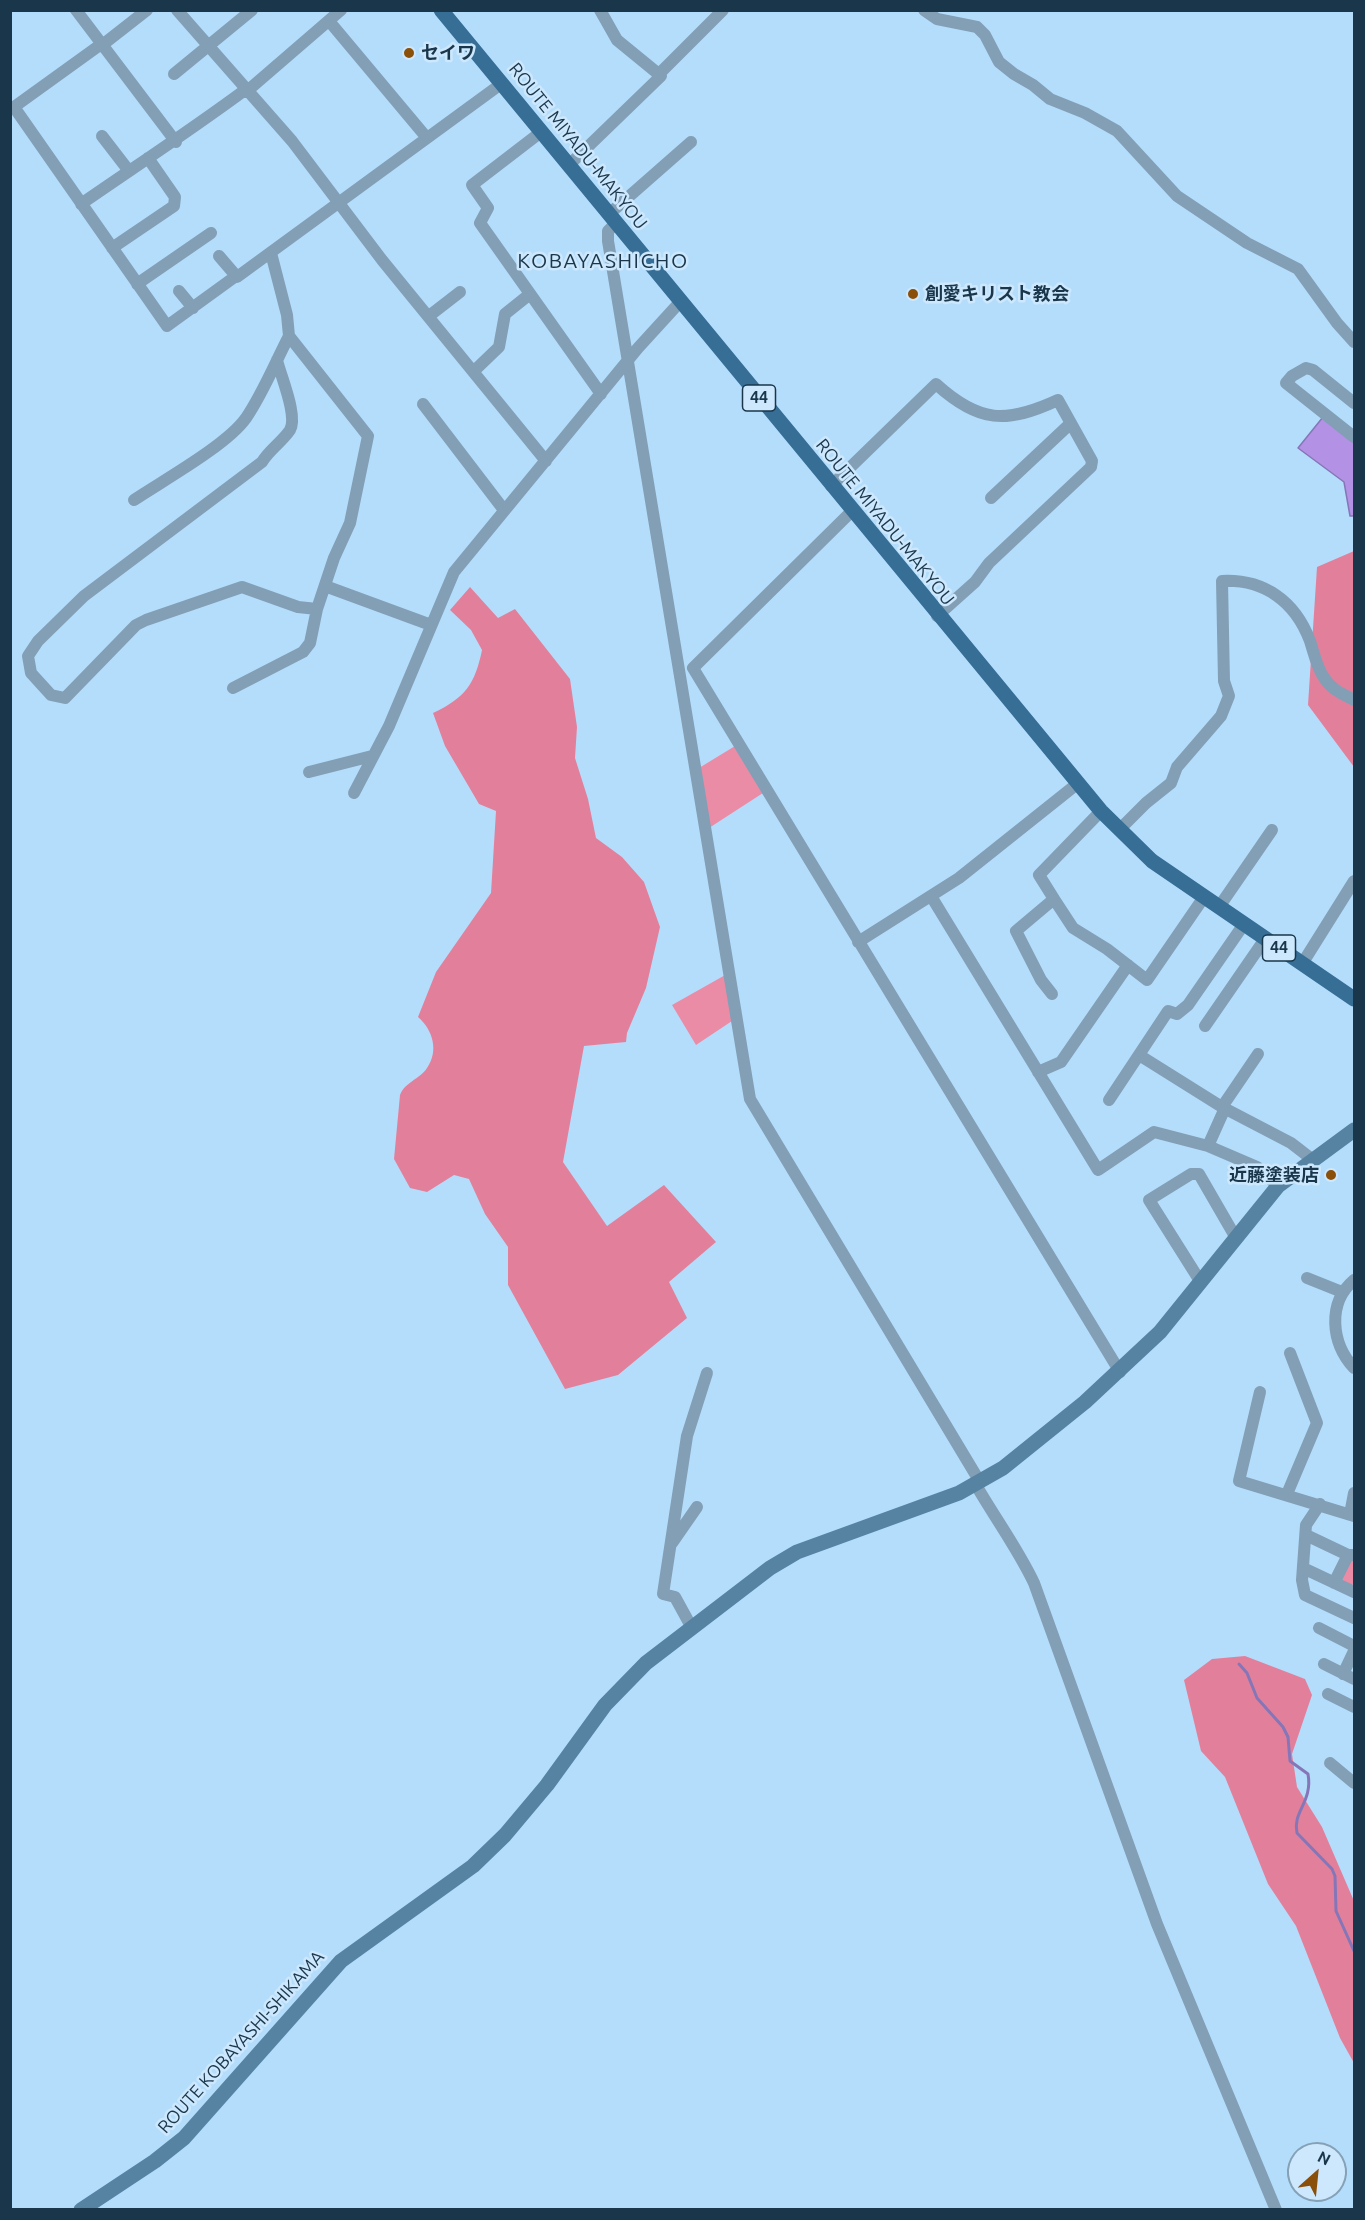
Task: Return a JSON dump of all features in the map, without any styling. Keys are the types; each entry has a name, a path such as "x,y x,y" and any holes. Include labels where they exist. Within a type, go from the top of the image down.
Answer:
{"main road":[{"name":"ROUTE MIYADU-MAKYOU","path":"441,10 937,616 1101,812 1152,861 1354,999"},
{"name":"ROUTE KOBAYASHI-SHIKAMA","path":"81,2210 155,2161 184,2138 341,1961 449,1884 491,1849 527,1810 617,1690 646,1663 770,1568 797,1552 946,1498 978,1483 1034,1444 1120,1372 1160,1332 1278,1186 1354,1130"}],"street":[{"path":"76,10 176,142"},
{"path":"147,10 14,107 167,326 271,253 501,84"},
{"path":"177,10 245,91 292,141 429,316 546,460"},
{"path":"174,74 252,10"},
{"path":"81,204 148,158 176,142 245,91 341,10"},
{"path":"600,10 617,40 659,74"},
{"path":"924,10 937,19 977,27 985,35 999,62 1014,74 1034,85 1050,99 1085,113 1117,131 1177,196 1247,243 1298,269 1336,323 1354,342"},
{"path":"569,165 661,76 659,74 719,12"},
{"path":"329,21 427,138"},
{"path":"541,132 472,185 488,208 480,223 601,394"},
{"path":"102,136 129,171"},
{"path":"691,142 612,219 608,241 750,1099 978,1483 1004,1534 1022,1558 1034,1584 1157,1924 1276,2210"},
{"path":"112,248 174,207 175,197 148,158"},
{"path":"137,284 211,233"},
{"path":"134,500 231,434 245,419 289,336 287,315 271,253"},
{"path":"219,256 236,276"},
{"path":"179,291 193,308"},
{"path":"429,316 460,292"},
{"path":"474,371 499,347 506,314 530,294"},
{"path":"354,793 389,726 454,572 638,348 680,302"},
{"path":"233,688 303,652 310,644 317,609 350,524 368,436 289,336"},
{"path":"277,360 293,414 290,429 270,449 262,462 84,596 38,641 28,656 28,665 34,679 51,695 65,698 136,625 146,620 242,587 298,607 317,609"},
{"path":"1354,403 1313,370 1306,368 1292,376 1286,383 1354,437"},
{"path":"831,486 936,384 957,403 989,415 1021,416 1058,400 1092,461 1091,467 989,563 975,582 937,616"},
{"path":"423,404 504,510"},
{"path":"991,498 1071,423"},
{"path":"680,680 852,511"},
{"path":"1119,830 1146,803 1171,783 1182,760 1221,716 1229,696 1224,681 1222,581 1252,583 1282,598 1297,615 1323,677 1333,689 1354,700"},
{"path":"325,586 412,616 431,625"},
{"path":"693,668 1120,1372"},
{"path":"309,772 372,756"},
{"path":"858,942 959,878 1077,784"},
{"path":"1101,812 1039,875 1073,928 1147,980 1204,897"},
{"path":"1219,907 1272,830"},
{"path":"1302,964 1354,881"},
{"path":"931,896 1098,1170 1154,1132 1208,1146 1257,1167 1278,1186"},
{"path":"1052,994 1041,980 1016,931 1054,899"},
{"path":"1108,1100 1168,1011 1178,1014 1188,1005 1244,924"},
{"path":"1205,1026 1265,939"},
{"path":"1038,1072 1062,1062 1128,965"},
{"path":"1208,1146 1224,1108 1258,1054"},
{"path":"1139,1055 1224,1108 1291,1143 1313,1160"},
{"path":"1200,1281 1149,1200 1191,1174 1198,1174 1236,1238"},
{"path":"1307,1278 1342,1292"},
{"path":"1354,1280 1337,1301 1335,1319 1344,1354 1354,1368"},
{"path":"1287,1494 1317,1424 1290,1353"},
{"path":"692,1628 675,1597 663,1594 687,1437 707,1373"},
{"path":"1260,1392 1239,1481 1352,1515 1354,1493"},
{"path":"1303,1568 1354,1592 1351,1616 1344,1615 1305,1595 1303,1568 1306,1525 1320,1504"},
{"path":"671,1544 697,1507"},
{"path":"1306,1534 1353,1555 1334,1583"},
{"path":"1319,1628 1354,1646"},
{"path":"1324,1664 1349,1677 1354,1651"},
{"path":"1328,1694 1354,1707"},
{"path":"1330,1763 1354,1783"}],"shaded area":[{"path":"1323,417 1354,441 1354,516 1350,516 1344,482 1298,448"},
{"path":"1354,551 1354,767 1308,705 1317,567"},
{"path":"470,587 498,618 515,609 570,679 577,727 575,758 588,799 596,838 622,857 644,882 660,927 646,988 627,1033 626,1042 584,1046 563,1162 607,1226 664,1185 716,1242 669,1282 687,1318 618,1375 565,1389 508,1285 508,1247 485,1214 469,1179 454,1175 427,1192 410,1188 394,1159 400,1095 405,1087 424,1072 433,1055 431,1034 418,1017 436,972 491,893 496,811 479,804 445,746 433,713 453,702 467,689 479,662 482,650 471,630 450,610"},
{"path":"735,746 763,793 709,828 699,768"},
{"path":"727,974 735,1019 696,1045 672,1005"},
{"path":"1349,1557 1354,1559 1354,1582 1351,1588 1337,1580"},
{"path":"1245,1656 1305,1679 1312,1695 1292,1754 1297,1787 1322,1827 1354,1901 1354,2063 1340,2038 1296,1926 1268,1884 1225,1777 1201,1751 1184,1680 1212,1659"}],"waterway":[{"path":"1239,1664 1247,1673 1257,1698 1283,1727 1288,1737 1290,1761 1308,1774 1308,1792 1297,1819 1297,1833 1332,1869 1335,1876 1336,1911 1354,1951"}],"place":[{"name":"セイワ","path":"409,53"},
{"name":"創愛キリスト教会","path":"913,294"},
{"name":"近藤塗装店","path":"1331,1175"}],"district":[{"name":"KOBAYASHICHO","path":"603,261"}]}
